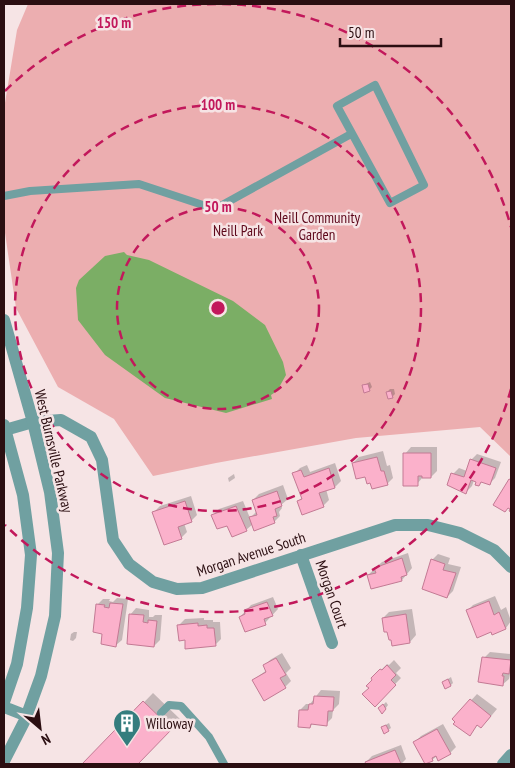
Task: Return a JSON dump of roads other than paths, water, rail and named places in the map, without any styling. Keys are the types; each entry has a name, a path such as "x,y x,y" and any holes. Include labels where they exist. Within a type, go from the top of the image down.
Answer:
{"street":[{"name":"West Burnsville Parkway","path":"4,320 33,422 50,492 58,553 55,616 41,676 27,716 4,761"},
{"name":"Morgan Avenue South","path":"4,428 33,422 61,420 91,438 102,460 113,540 129,564 153,582 177,589 202,588 395,525 428,525 460,533 494,550 511,567"},
{"path":"4,428 23,495 31,555 26,618 17,664 4,702"},
{"name":"Morgan Court","path":"301,555 332,643"},
{"path":"4,707 27,716"},
{"path":"503,764 511,755"}],"lane":[{"path":"375,85 424,186 390,203 352,134 337,106 375,85"},
{"path":"4,196 30,191 139,184 215,209 352,134"},
{"path":"161,713 169,704 181,706 210,737 224,764"}],"place":[{"name":"Willoway","path":"127,747"}],"park label":[{"name":"Neill Community Garden","path":"317,226"},
{"name":"Neill Park","path":"238,230"}]}
